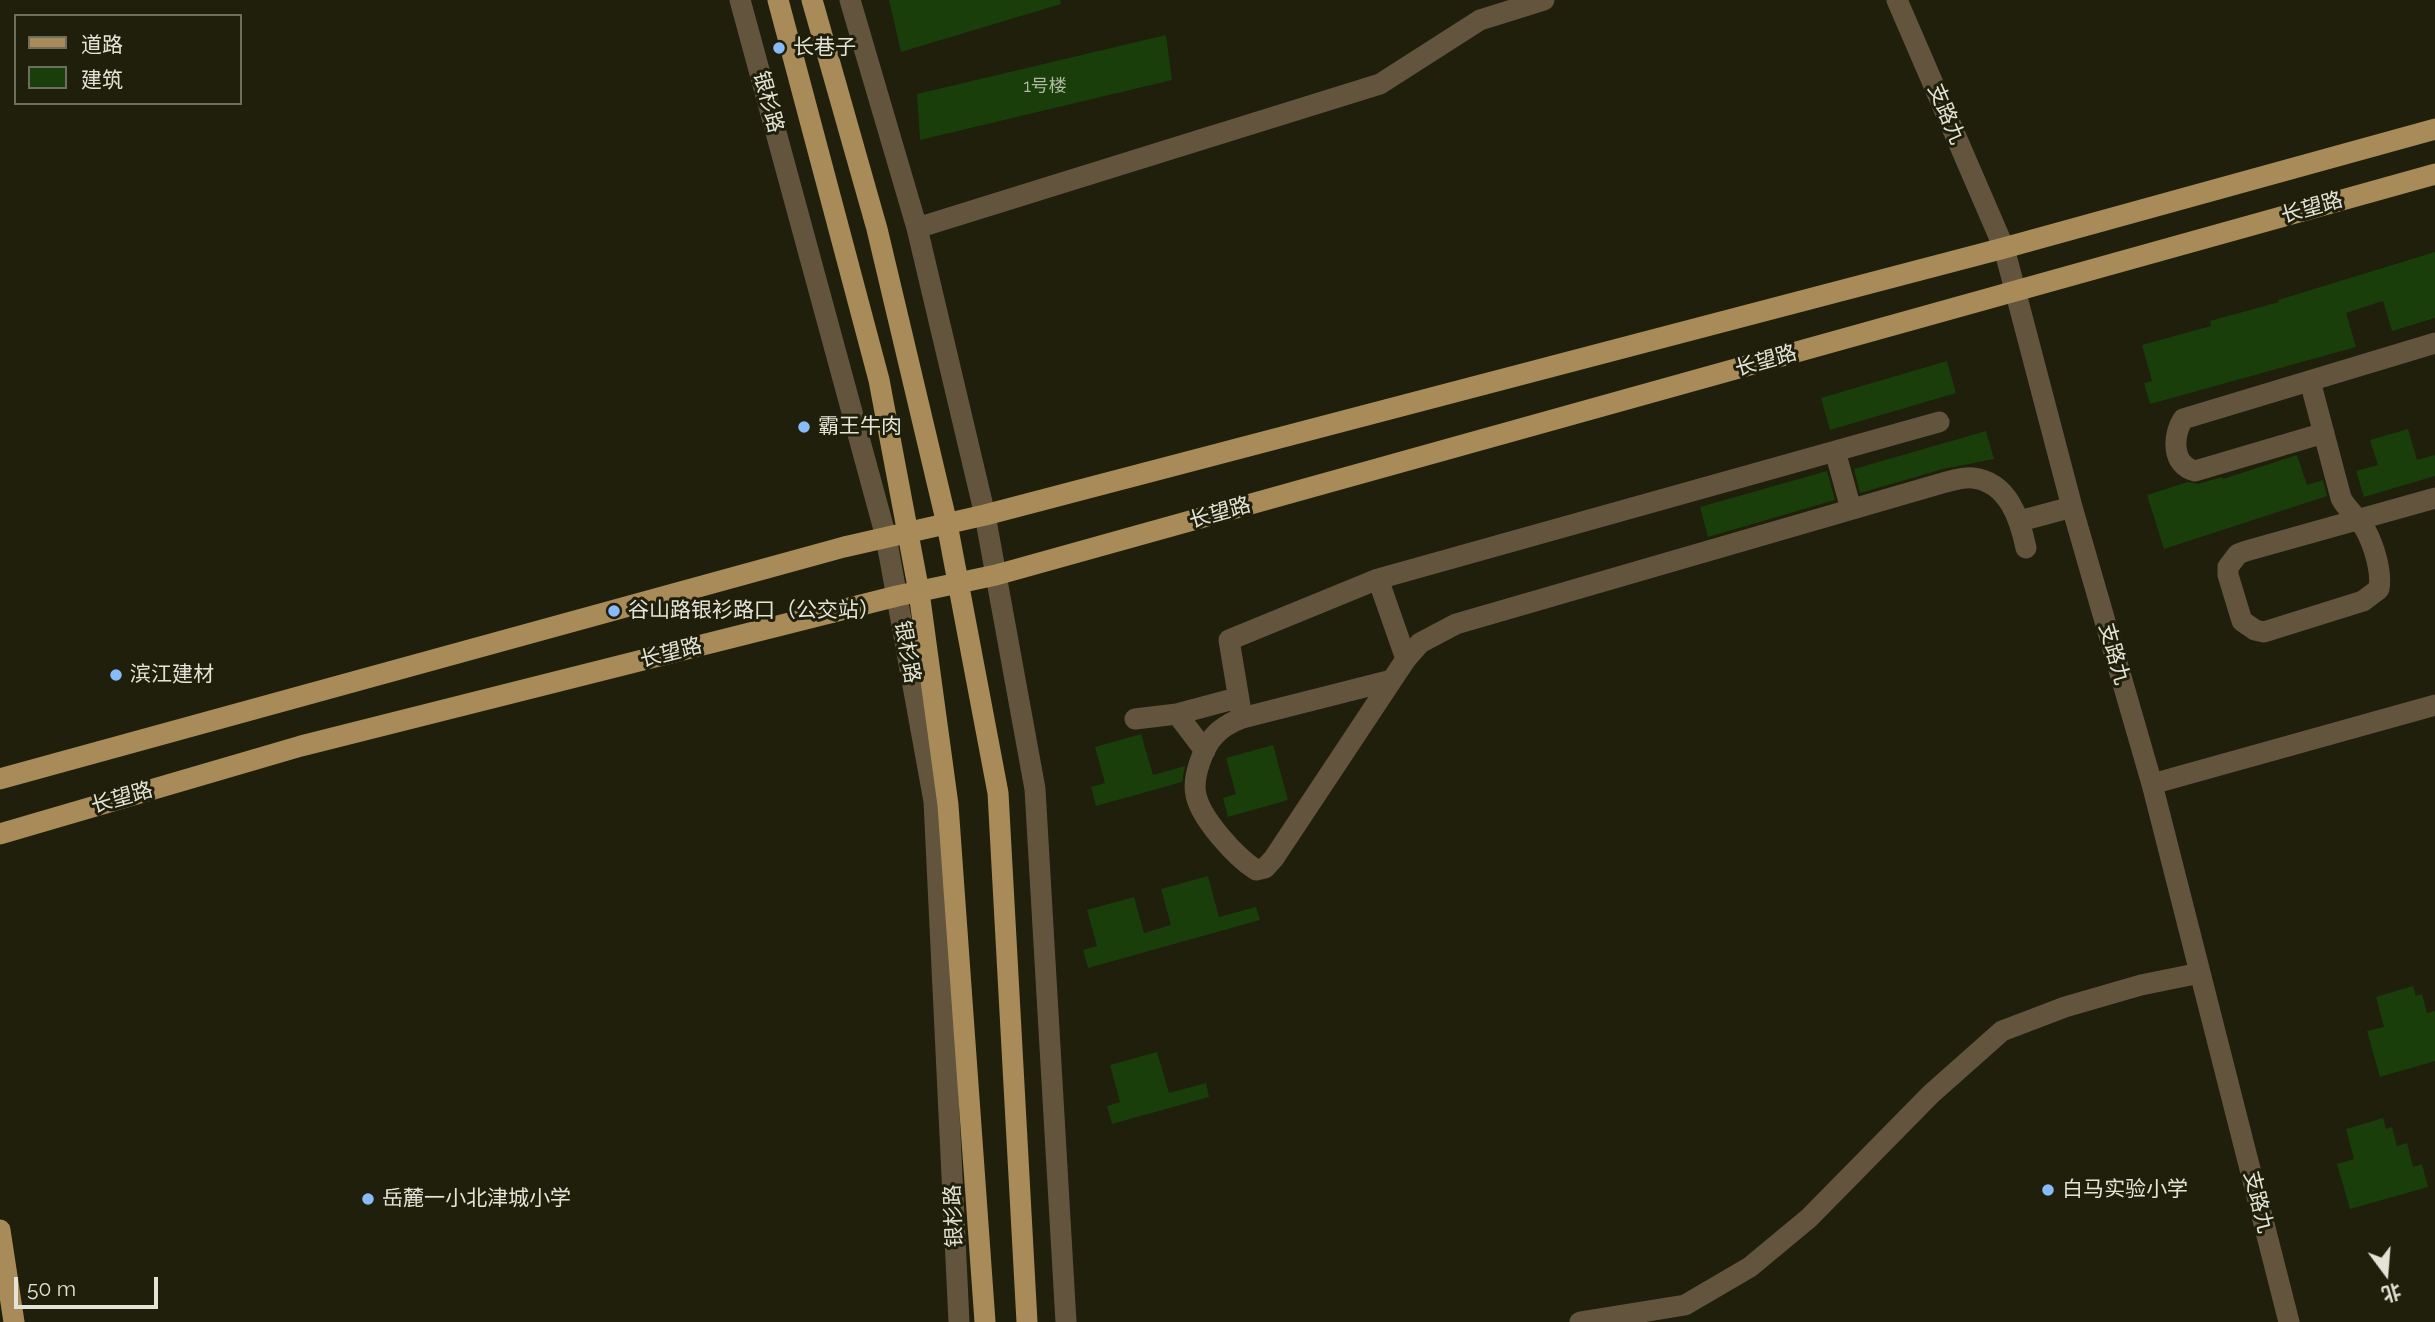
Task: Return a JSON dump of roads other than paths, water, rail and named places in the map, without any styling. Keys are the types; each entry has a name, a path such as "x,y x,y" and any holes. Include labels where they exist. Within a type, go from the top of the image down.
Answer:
{"main road":[{"name":"银杉路","path":"778,0 879,380 919,592 948,805 985,1322"},
{"path":"812,0 877,229 947,524 998,793 1027,1322"},
{"name":"长望路","path":"0,779 886,537 947,524 2004,248 2435,129"},
{"name":"长望路","path":"27,826 301,746 897,596 996,576 2435,174"},
{"path":"0,836 27,826"},
{"path":"0,845 27,826"},
{"path":"0,1230 14,1322"}],"street":[{"name":"银杉路","path":"740,0 886,537 934,801 959,1322"},
{"path":"850,0 917,228 985,514 1035,789 1066,1322"},
{"path":"917,228 1380,84 1480,20 1544,0"},
{"name":"支路九","path":"1897,0 2004,248 2017,291 2072,507 2152,784 2289,1322"},
{"path":"2324,433 2195,471 2187,469 2178,458 2177,429 2183,419 2435,343"},
{"path":"2311,381 2341,498 2347,510 2357,520 2365,529 2381,579 2379,589 2372,596 2273,630 2256,630 2242,621 2228,575 2228,567 2238,554 2357,520 2435,498"},
{"path":"1939,422 1378,579 1229,640 1240,708 1227,725 1215,734 1205,751 1196,780 1195,793 1199,804 1210,822 1243,861 1256,870 1265,868 1406,659 1420,643 1456,624 1851,509 1971,477 1985,481 2003,494 2014,507 2026,548"},
{"path":"1835,451 1851,509"},
{"path":"2020,521 2072,507"},
{"path":"1378,579 1406,659"},
{"path":"1135,719 1240,708 1391,680"},
{"path":"2152,784 2435,705"},
{"path":"1177,714 1205,751"},
{"path":"1580,1322 1690,1313 1809,1218 1931,1094 2002,1031 2064,1007 2200,973"}],"place":[{"name":"长巷子","path":"779,48"},
{"name":"霸王牛肉","path":"804,427"},
{"name":"谷山路银衫路口（公交站）","path":"614,611"},
{"name":"滨江建材","path":"116,675"},
{"name":"白马实验小学","path":"2048,1190"},
{"name":"岳麓一小北津城小学","path":"368,1199"}]}
